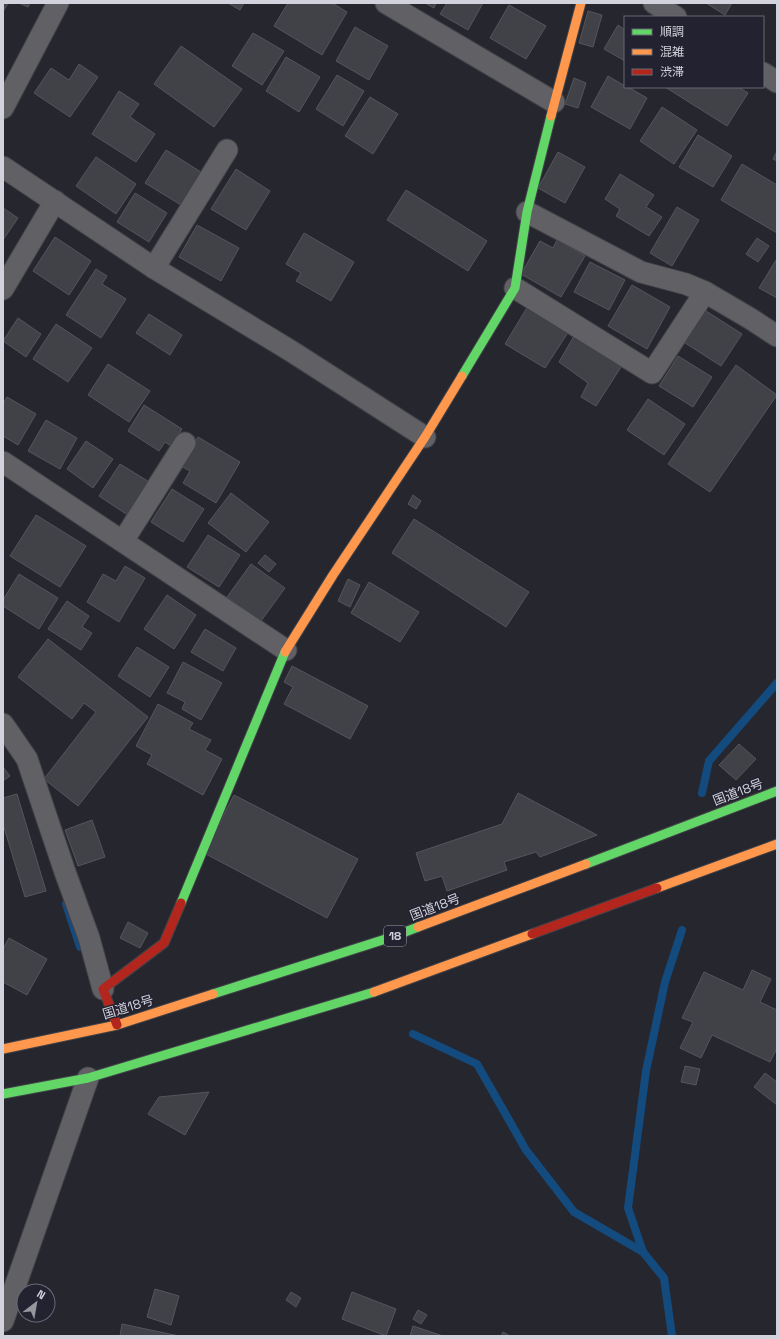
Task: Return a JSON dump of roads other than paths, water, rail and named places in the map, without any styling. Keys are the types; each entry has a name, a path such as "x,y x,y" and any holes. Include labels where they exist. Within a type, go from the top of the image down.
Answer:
{"main road":[{"path":"117,1025 103,989 164,943 286,650 333,575 425,437 515,288 527,212 554,102 581,3"},
{"name":"国道18号","path":"3,1049 117,1025 392,937 777,791"},
{"path":"3,1094 88,1078 374,992 777,844"}],"street":[{"path":"3,108 58,3"},
{"path":"386,3 554,102"},
{"path":"654,3 674,16"},
{"path":"764,74 777,82"},
{"path":"154,268 227,150"},
{"path":"3,167 154,268 291,351 425,437"},
{"path":"3,288 55,201"},
{"path":"527,212 642,272 686,284 705,292 777,336"},
{"path":"515,288 652,373 705,292"},
{"path":"123,541 185,443"},
{"path":"3,462 286,650"},
{"path":"3,724 28,759 65,872 89,938 103,989"},
{"path":"3,1321 88,1078"}],"waterway":[{"path":"702,793 709,761 777,683"},
{"path":"66,904 80,947"},
{"path":"672,1336 664,1278 643,1252 628,1208 646,1071 665,982 682,930"},
{"path":"413,1034 477,1064 526,1150 574,1212 643,1252"}]}
